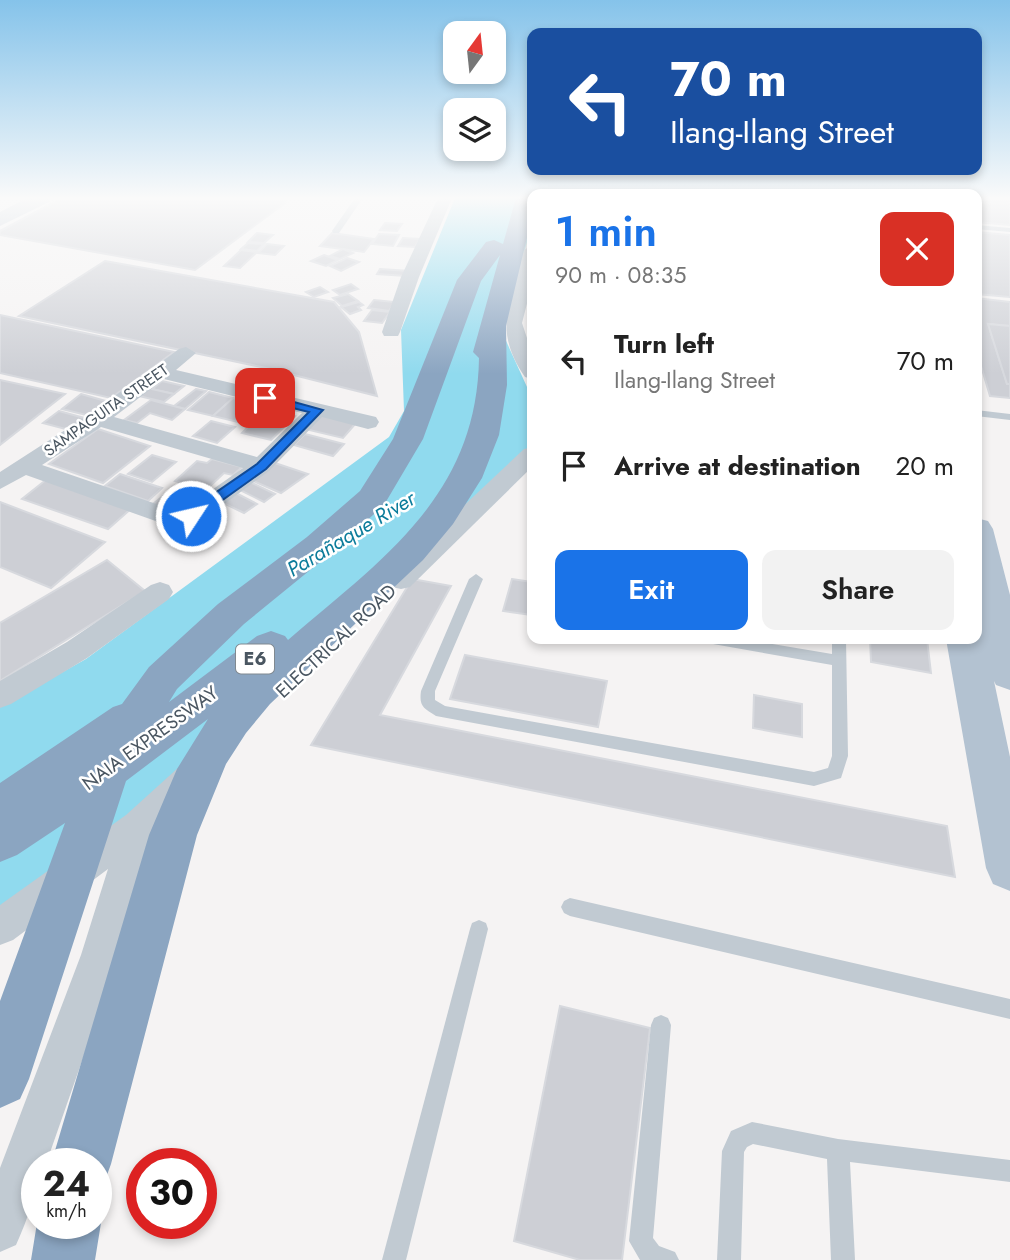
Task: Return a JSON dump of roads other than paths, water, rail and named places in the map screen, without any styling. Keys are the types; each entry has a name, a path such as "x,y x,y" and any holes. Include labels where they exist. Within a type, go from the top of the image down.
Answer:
{"highway":[{"path":"0,1079 115,748 163,678 231,614 319,545 372,498 408,439 459,300 469,280 487,257"},
{"name":"NAIA EXPRESSWAY","path":"0,808 263,618 327,567 381,517 412,477 435,431 491,257"},
{"name":"NAIA EXPRESSWAY","path":"0,840 116,765 178,721 340,591 400,534 442,482 454,455 493,327 511,257"},
{"path":"84,1148 158,886 190,787 214,743 243,705 408,554 447,511 468,476 485,434 496,365 493,327"},
{"path":"63,1260 66,1239"}],"main road":[{"path":"982,600 1010,867"},
{"path":"985,636 1010,674"}],"street":[{"path":"391,332 419,257"},
{"path":"527,269 513,323 527,363"},
{"name":"SAMPAGUITA STREET","path":"0,482 98,419 186,353"},
{"path":"162,373 368,422"},
{"path":"25,467 182,519 191,516 261,466 317,410"},
{"path":"98,419 261,466"},
{"name":"ELECTRICAL ROAD","path":"0,927 138,826 527,459"},
{"path":"0,696 77,649 160,592"},
{"path":"0,1229 100,955 138,826"}],"lane":[{"path":"982,414 1010,417"},
{"path":"476,579 428,691 427,703 441,712 814,779 835,774 840,756 839,644"},
{"path":"742,644 839,661"},
{"path":"570,907 1010,1009"},
{"path":"394,1260 479,929"},
{"path":"661,1025 641,1241 651,1255 667,1260"},
{"path":"729,1260 733,1151 739,1139 752,1133 838,1150 1010,1171"},
{"path":"838,1150 843,1260"}],"water":[{"name":"Parañaque River","path":"431,257 523,257 502,332 527,387 527,460 82,860 0,914 0,707 86,659 389,437 404,411 401,330"}]}
